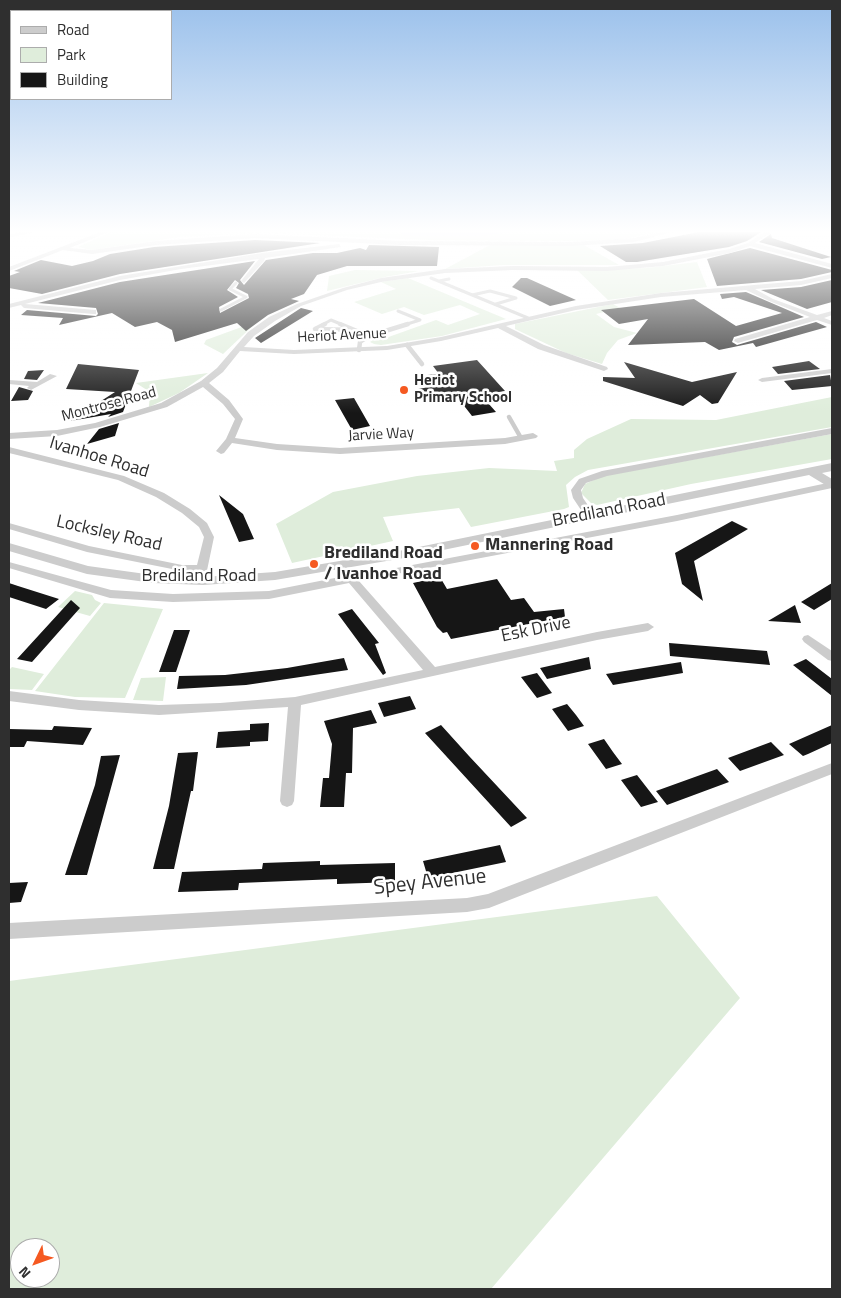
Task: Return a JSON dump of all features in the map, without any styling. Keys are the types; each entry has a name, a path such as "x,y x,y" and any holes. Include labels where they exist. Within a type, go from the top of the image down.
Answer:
{"street":[{"path":"11,306 67,292"},
{"name":"Montrose Road","path":"9,436 57,433 139,414 164,405 204,383 220,370 251,334 272,319 299,305 338,292"},
{"name":"Heriot Avenue","path":"237,349 294,352 359,350 407,345 576,308 644,298 711,292"},
{"path":"755,292 771,300 832,323"},
{"path":"11,306 96,311 83,315"},
{"path":"729,336 742,343 832,313"},
{"path":"498,325 541,347 604,369"},
{"path":"578,370 589,364"},
{"path":"761,378 832,371"},
{"path":"9,382 33,387 53,376"},
{"path":"204,383 226,402 239,419 230,440 221,451"},
{"path":"591,517 578,498 576,490 582,481 604,473 832,431"},
{"path":"39,456 42,446 57,433"},
{"name":"Jarvie Way","path":"230,440 277,448 340,450 427,447 533,436"},
{"name":"Ivanhoe Road","path":"9,450 121,478 160,495 186,511 203,525 209,537 201,574"},
{"name":"Brediland Road","path":"9,547 87,570 153,579 201,574 276,576 404,554 832,467"},
{"path":"811,471 832,485"},
{"name":"Brediland Road","path":"9,565 110,594 173,598 269,595 350,578 678,518 832,485"},
{"name":"Locksley Road","path":"9,526 87,549 182,568 201,574"},
{"path":"350,578 434,673"},
{"name":"Esk Drive","path":"9,696 126,708 220,708 294,702 588,638 648,628"},
{"path":"808,639 832,657"},
{"path":"286,801 294,702"},
{"name":"Spey Avenue","path":"9,931 457,905 489,901 832,768"}],"lane":[{"path":"221,310 246,297 235,292"},
{"path":"464,292 528,318"},
{"path":"472,295 487,292"},
{"path":"492,292 516,298 496,304"},
{"path":"359,350 360,342 369,336 420,320 398,311"},
{"path":"354,330 315,330 331,320 369,336"},
{"path":"407,345 422,364"},
{"path":"509,417 521,438"}],"green space":[{"path":"388,292 440,292 506,319 442,336 381,345 370,342 376,338 383,339 436,320 448,325 480,314 460,305 424,315 404,307 382,314 354,302"},
{"path":"599,292 672,292 608,300"},
{"path":"613,304 620,308 596,314 614,327 637,333 618,340 607,353 602,364 566,353 515,329 515,324"},
{"path":"258,321 223,354 204,344 206,340"},
{"path":"208,373 179,393 149,407 150,392 136,383"},
{"path":"832,397 832,427 588,470 575,477 566,485 569,507 564,509 471,527 459,508 383,517 393,541 292,563 276,524 333,492 417,476 489,468 557,471 554,461 574,458 574,450 587,439 631,419 716,420"},
{"path":"832,434 832,459 691,484 597,505 591,503 581,493 585,484 603,476"},
{"path":"75,591 92,595 95,600 101,603 90,616 58,607"},
{"path":"104,603 163,609 125,698 75,697 35,691"},
{"path":"12,667 44,674 32,690 9,689 9,670"},
{"path":"166,677 163,701 133,700 141,678"},
{"path":"657,896 740,998 491,1289 9,1289 9,981"}],"building":[{"path":"29,292 51,292 42,294"},
{"path":"83,292 229,292 238,297 219,307 220,313 249,298 248,294 243,292 306,292 291,299 299,301 268,315 246,331 237,323 175,342 172,330 157,322 135,327 112,313 59,325 63,318 21,315 27,310 96,316 98,314 96,308 38,303"},
{"path":"521,292 557,292 576,300 550,306"},
{"path":"746,292 804,317 734,337 732,342 737,345 816,322 827,327 756,347 753,343 719,350 705,342 628,345 648,319 619,324 601,310 694,299 736,326 782,313 734,297 722,299 720,294"},
{"path":"765,292 832,292 832,302 807,309"},
{"path":"301,308 313,311 261,343 255,338"},
{"path":"477,360 505,391 481,395 496,412 472,416 458,398 435,404 418,389 435,386 427,375 439,374 433,366"},
{"path":"809,361 820,369 778,374 772,367"},
{"path":"624,362 692,382 737,372 718,403 712,404 700,395 683,406 603,381 603,377 635,378"},
{"path":"78,364 139,370 123,412 108,417 111,414 70,421 115,392 66,389"},
{"path":"44,370 37,380 24,379 28,371"},
{"path":"830,375 832,386 792,390 784,381"},
{"path":"19,387 33,391 28,400 11,401"},
{"path":"354,398 370,426 352,430 335,400"},
{"path":"119,423 115,436 87,444 99,429"},
{"path":"219,495 243,514 254,539 239,542"},
{"path":"732,521 748,529 694,561 703,601 682,584 675,553"},
{"path":"440,577 447,589 497,579 511,600 524,598 534,612 564,609 565,617 451,639 447,632 443,633 437,627 413,583"},
{"path":"9,583 59,599 46,609 9,597"},
{"path":"832,583 832,599 814,610 801,602"},
{"path":"71,600 80,608 32,662 17,659"},
{"path":"795,605 801,623 768,621"},
{"path":"352,609 379,643 375,644 386,673 383,675 338,614"},
{"path":"174,630 190,630 176,672 159,672"},
{"path":"669,643 767,651 770,665 670,656"},
{"path":"589,657 591,669 547,679 540,668"},
{"path":"344,658 348,670 246,685 177,689 179,676 225,675 287,668"},
{"path":"806,659 832,679 832,696 793,665"},
{"path":"681,662 683,673 613,685 606,674"},
{"path":"537,673 552,693 537,698 521,677"},
{"path":"410,696 416,709 384,717 378,703"},
{"path":"567,704 584,726 568,731 552,709"},
{"path":"371,710 377,723 353,728 352,773 346,773 344,807 320,807 323,778 329,778 332,744 324,721"},
{"path":"269,723 268,741 250,742 250,746 216,748 218,732 250,730 250,724"},
{"path":"441,725 527,818 511,827 425,733"},
{"path":"832,725 832,743 808,754 803,756 789,744"},
{"path":"54,726 92,728 83,745 27,741 24,747 9,747 9,729 52,730"},
{"path":"604,739 622,764 606,769 588,744"},
{"path":"771,742 784,755 740,771 728,758"},
{"path":"198,752 193,791 191,791 174,869 153,869 169,806 178,753"},
{"path":"120,755 87,875 65,875 95,785 101,756"},
{"path":"717,769 729,782 667,805 656,791"},
{"path":"637,775 658,802 641,807 621,780"},
{"path":"500,845 506,862 428,878 423,861"},
{"path":"320,861 320,865 395,863 395,882 337,884 337,879 239,883 238,890 178,892 182,872 262,869 263,863"},
{"path":"28,882 21,902 9,903 9,883"}],"place":[{"name":"Heriot Primary School","path":"404,390"},
{"name":"Mannering Road","path":"475,546"},
{"name":"Brediland Road / Ivanhoe Road","path":"314,564"}]}
